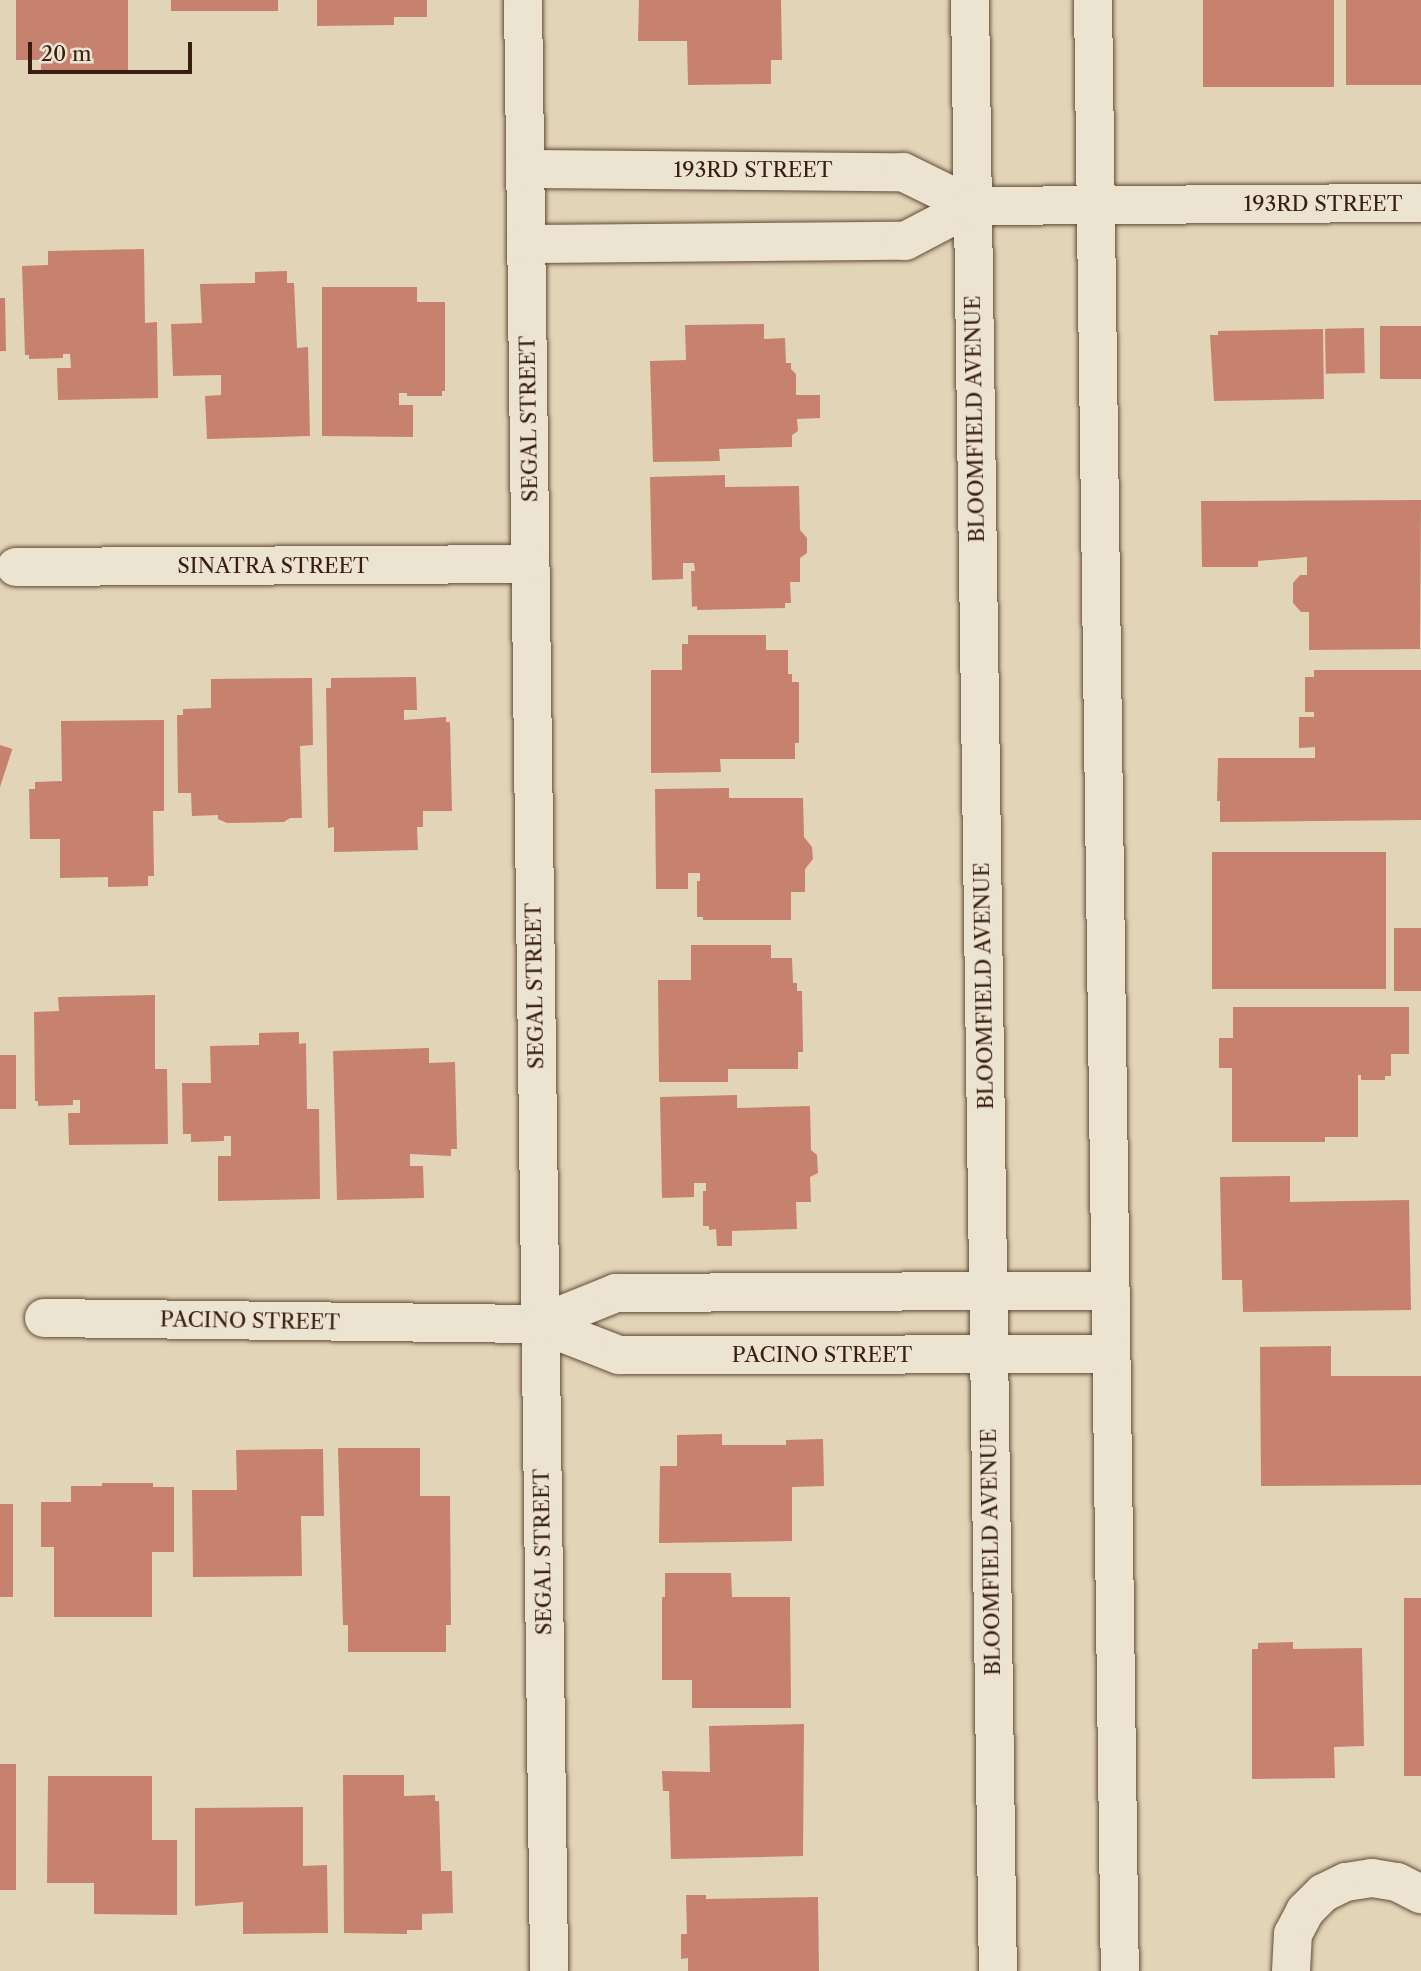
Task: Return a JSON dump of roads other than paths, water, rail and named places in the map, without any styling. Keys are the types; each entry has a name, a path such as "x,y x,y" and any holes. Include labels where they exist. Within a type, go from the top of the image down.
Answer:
{"street":[{"name":"SEGAL STREET","path":"523,0 549,1971"},
{"name":"BLOOMFIELD AVENUE","path":"970,0 998,1971"},
{"path":"1093,0 1120,1971"},
{"name":"193RD STREET","path":"525,169 903,172 972,206 1421,204"},
{"name":"193RD STREET","path":"527,244 905,241 972,206"},
{"name":"SINATRA STREET","path":"16,567 530,564"},
{"name":"PACINO STREET","path":"540,1324 616,1293 1110,1290"},
{"name":"PACINO STREET","path":"44,1318 540,1324 619,1355 1111,1354"},
{"path":"1291,1971 1293,1934 1305,1911 1323,1893 1346,1882 1371,1878 1397,1882 1421,1894"}]}
